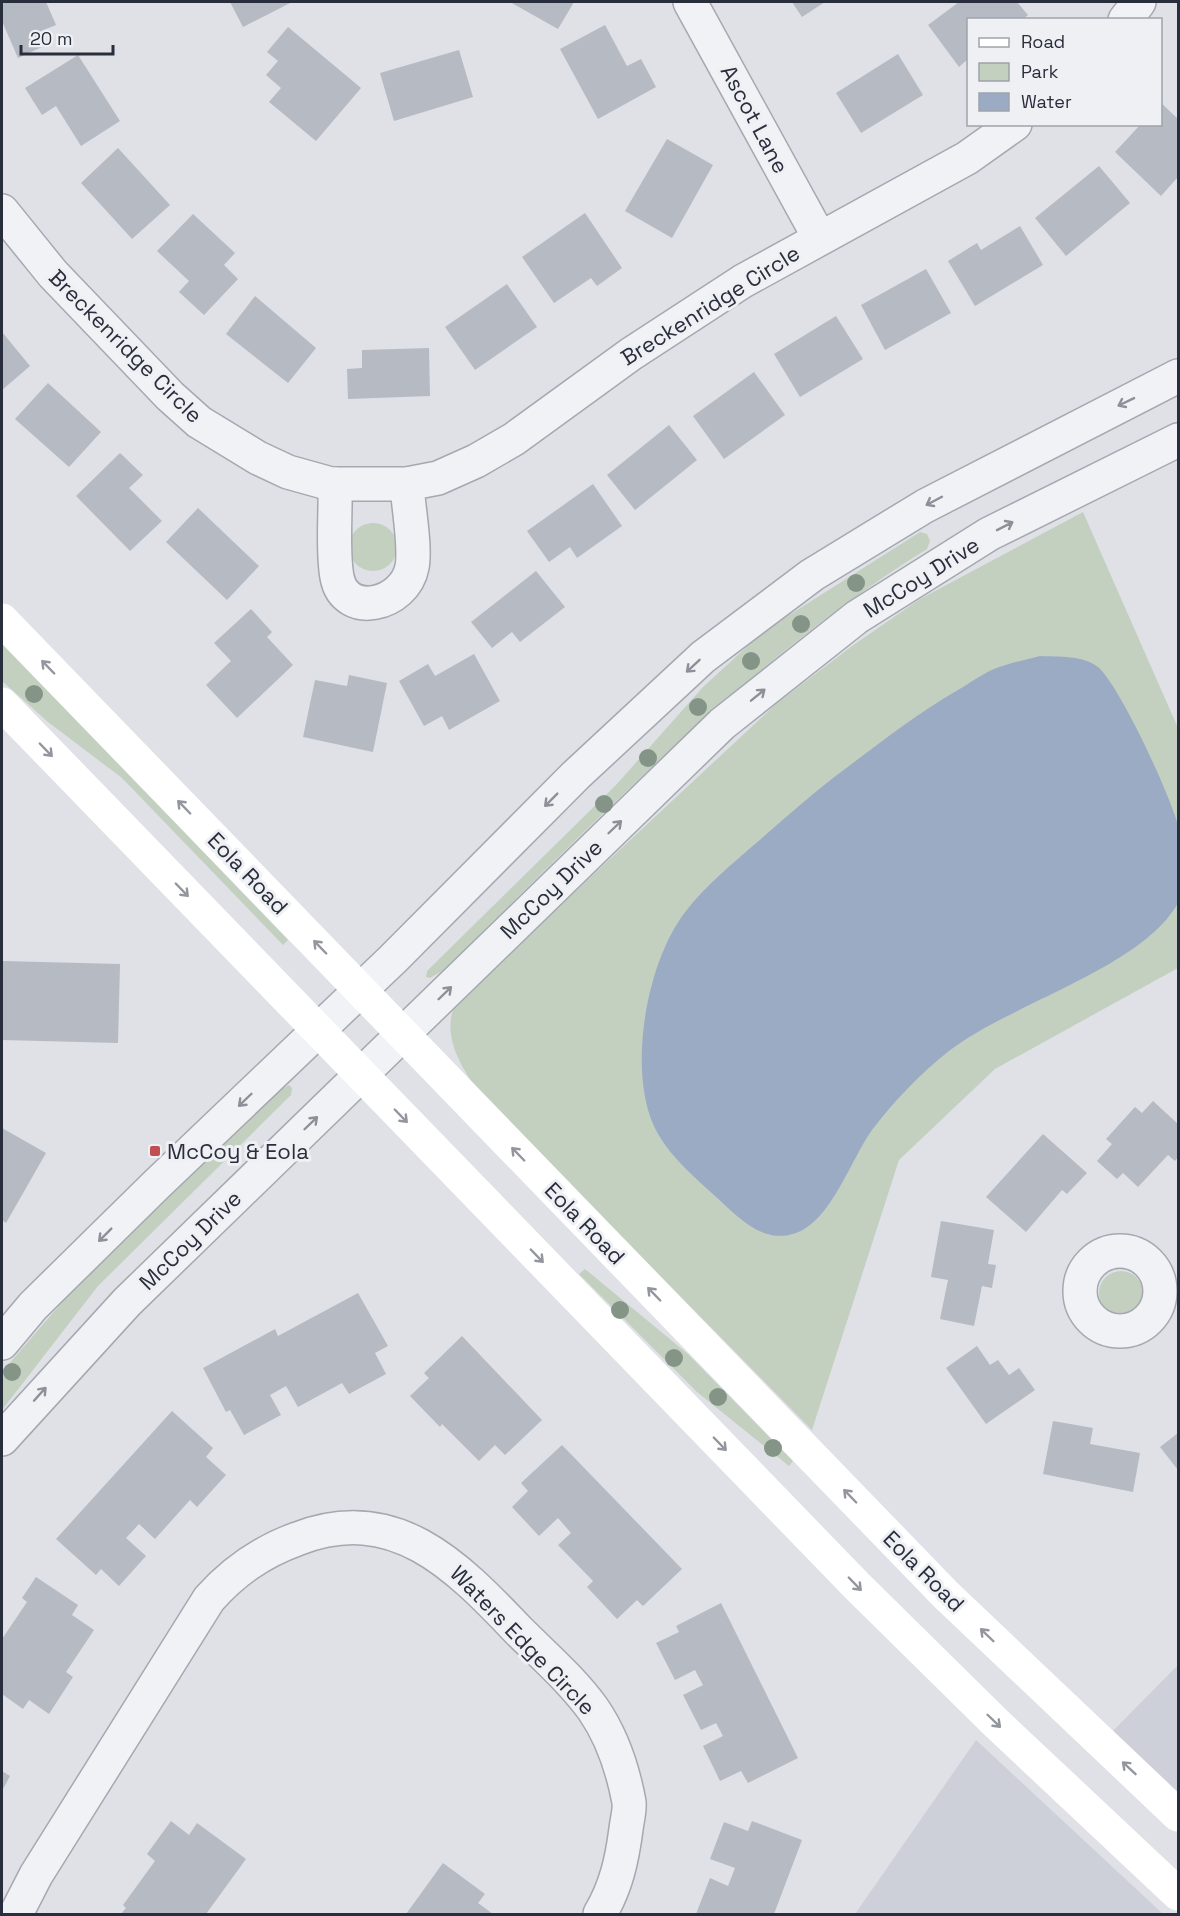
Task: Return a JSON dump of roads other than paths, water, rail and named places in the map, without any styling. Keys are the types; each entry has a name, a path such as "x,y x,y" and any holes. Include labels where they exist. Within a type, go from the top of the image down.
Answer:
{"main road":[{"name":"Eola Road","path":"2,620 946,1594 1179,1815"},
{"path":"2,704 920,1649 1179,1894"}],"street":[{"name":"Ascot Lane","path":"690,2 819,237"},
{"path":"1127,18 1139,2"},
{"name":"Breckenridge Circle","path":"2,211 53,274 170,396 199,422 258,458 288,472 335,484 407,484 438,478 476,461 514,439 631,354 743,281 819,237 967,158 1012,126"},
{"path":"2,1342 41,1298 585,767 703,657 812,575 925,506 1179,376"},
{"name":"McCoy Drive","path":"2,1439 127,1302 722,724 857,617 989,534 1179,440"},
{"path":"335,484 337,578 345,592 355,601 373,603 384,601 400,591 413,566 407,484"},
{"name":"Waters Edge Circle","path":"16,1914 36,1875 209,1599 231,1574 272,1548 317,1531 352,1526 380,1530 411,1540 466,1576 592,1708 613,1746 629,1803 617,1878 600,1914"}],"water":[{"path":"1040,656 1070,657 1092,663 1098,667 1119,695 1155,767 1178,825 1178,903 1160,926 1136,947 1106,966 975,1034 949,1051 918,1078 880,1119 820,1216 796,1233 784,1236 761,1232 741,1219 677,1159 658,1134 648,1110 643,1082 642,1052 645,1020 660,959 672,933 686,911 719,876 833,778 900,728 985,673"}],"place":[{"name":"McCoy & Eola","path":"155,1151"}]}
